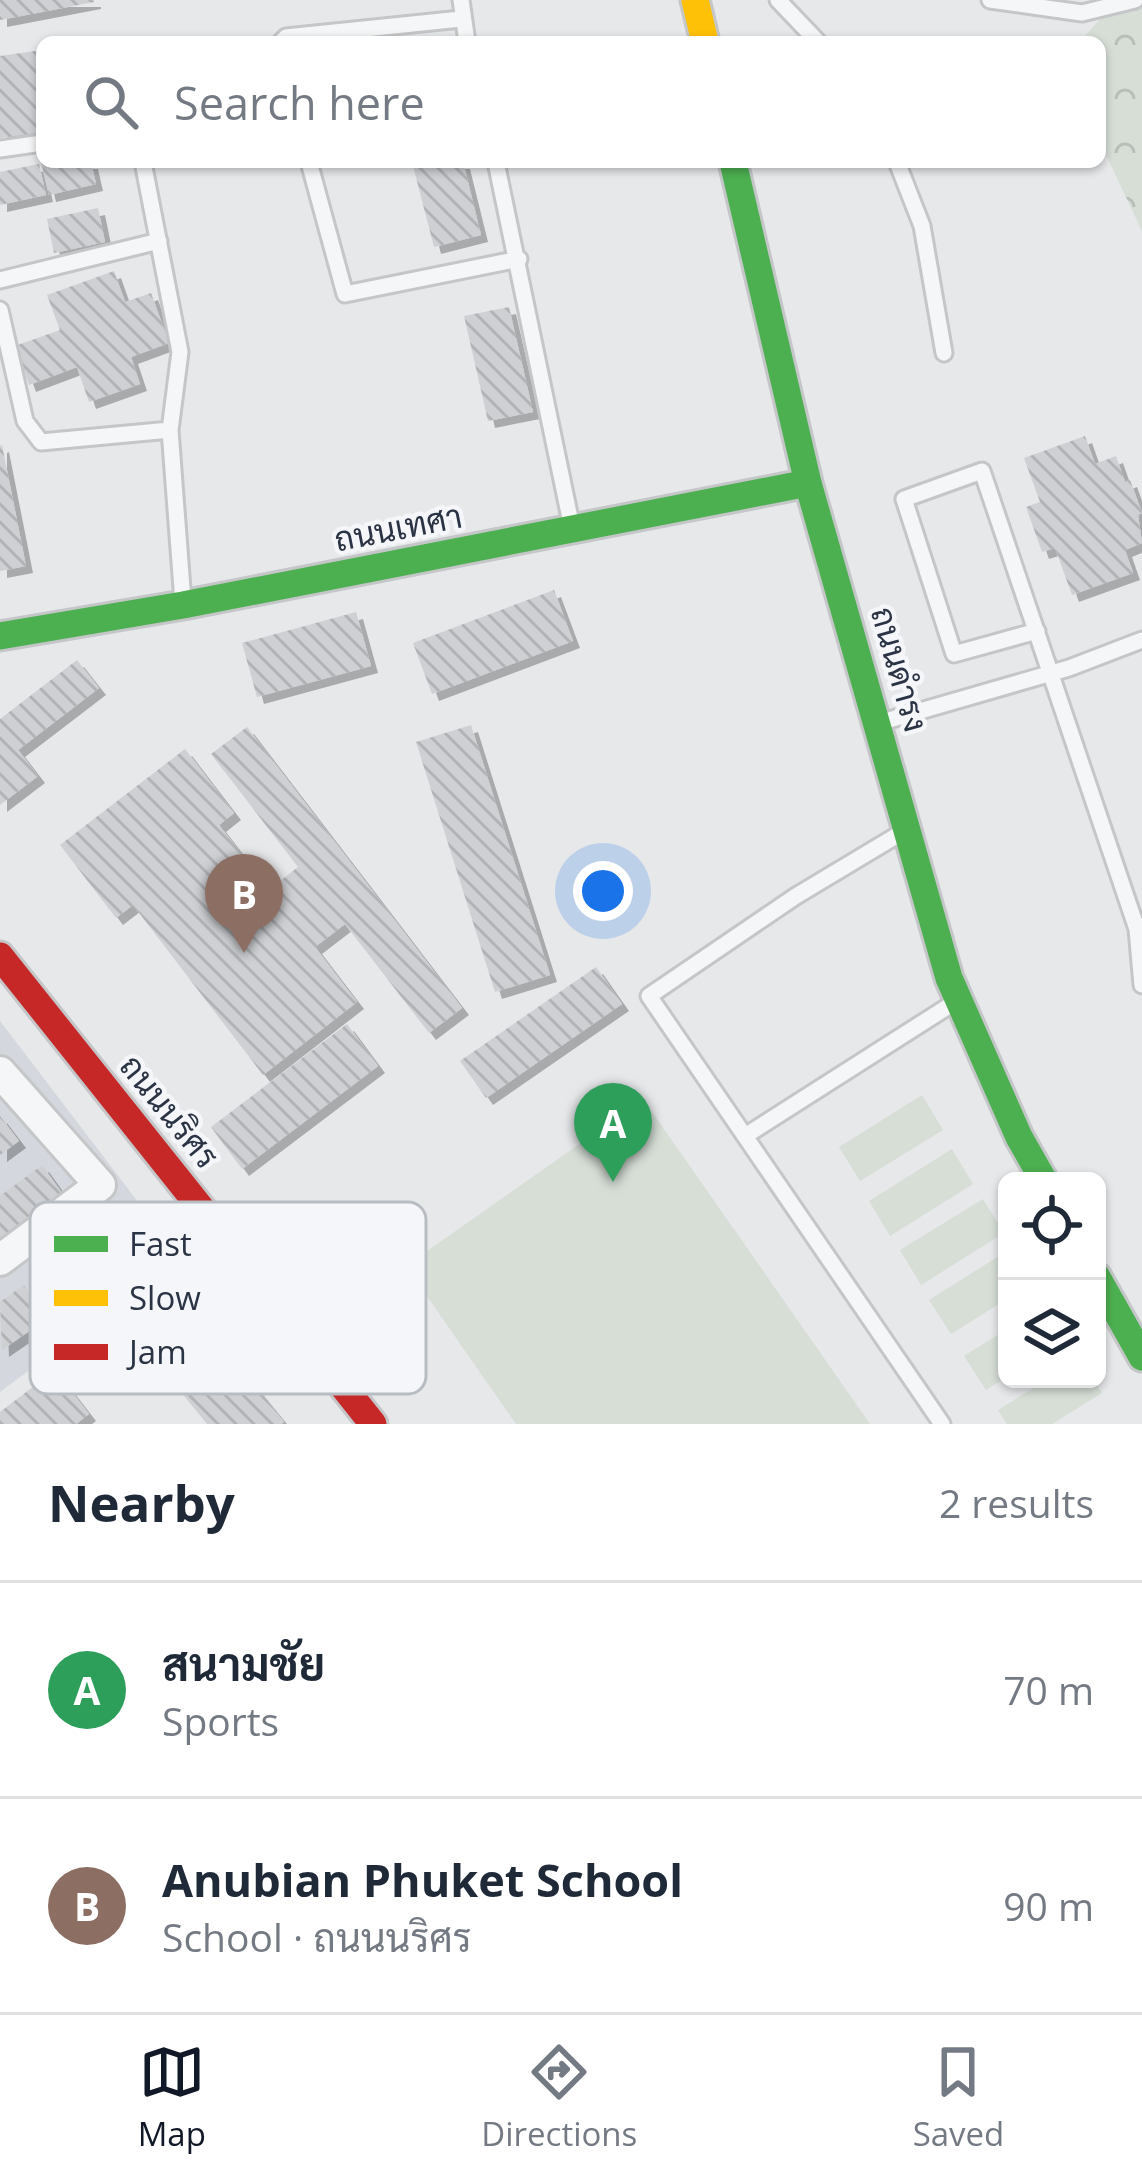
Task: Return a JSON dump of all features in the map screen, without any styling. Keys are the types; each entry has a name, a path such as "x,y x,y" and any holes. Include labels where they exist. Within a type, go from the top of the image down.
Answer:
{"street":[{"path":"695,0 703,36"},
{"name":"ถนนดำรง","path":"734,168 808,483 958,999 1039,1172"},
{"name":"ถนนเทศา","path":"0,636 808,483"},
{"name":"ถนนนริศร","path":"0,956 196,1202"},
{"path":"0,1072 100,1185 77,1202"},
{"path":"0,1260 30,1238"},
{"path":"1099,1280 1142,1357"},
{"name":"ถนนนริศร","path":"349,1394 373,1424"}],"lane":[{"path":"461,0 465,36"},
{"path":"778,0 812,36"},
{"path":"991,0 1082,13 1135,0"},
{"path":"296,36 461,19"},
{"path":"0,149 36,144"},
{"path":"144,168 180,352 170,430 183,605"},
{"path":"311,168 345,294 519,259"},
{"path":"497,168 572,530"},
{"path":"899,168 922,226 944,353"},
{"path":"0,280 159,241"},
{"path":"0,310 25,421 41,442 170,430"},
{"path":"1036,631 954,654 904,499 982,471 1139,928 1142,985"},
{"path":"880,722 1141,643"},
{"path":"907,830 796,896 649,996 942,1424"},
{"path":"745,1136 958,999"}],"shaded area":[{"path":"0,1021 138,1202 30,1202 30,1370 0,1392"}],"green space":[{"path":"1118,0 1142,0 1142,231 1106,155 1106,36 1085,36"},
{"path":"922,1095 943,1130 860,1181 839,1147"},
{"path":"643,1099 870,1424 516,1424 426,1295 426,1252"},
{"path":"952,1149 973,1184 890,1236 869,1201"},
{"path":"983,1199 998,1223 998,1237 921,1285 900,1250"},
{"path":"998,1257 998,1305 951,1334 929,1300"},
{"path":"998,1335 998,1383 986,1390 964,1356"},
{"path":"1033,1388 1099,1388 1102,1393 1052,1424 1007,1424 998,1410"}],"building":[{"path":"0,0 94,0 94,2 0,20"},
{"path":"36,51 36,133 0,138 0,56"},
{"path":"36,165 46,195 0,205 0,172"},
{"path":"42,168 92,168 96,184 49,195"},
{"path":"414,168 464,168 481,235 434,247"},
{"path":"98,208 105,242 54,253 47,219"},
{"path":"114,271 125,302 151,293 169,343 131,357 140,384 89,402 77,367 29,385 15,346 60,330 47,295"},
{"path":"509,307 533,412 488,421 464,316"},
{"path":"1085,436 1095,464 1116,456 1125,482 1130,480 1142,513 1138,515 1142,543 1125,550 1133,573 1072,595 1055,548 1042,552 1026,507 1040,502 1024,458"},
{"path":"0,446 26,566 0,571"},
{"path":"554,590 573,641 432,694 413,643"},
{"path":"356,612 371,666 257,697 242,643"},
{"path":"77,660 99,688 18,750 38,776 0,805 0,719"},
{"path":"471,725 550,975 495,992 416,742"},
{"path":"247,727 462,1008 429,1033 345,924 315,947 357,1002 263,1075 133,905 116,918 60,845 185,749 234,813 219,825 269,890 298,867 211,754"},
{"path":"596,967 622,1004 486,1098 460,1061"},
{"path":"347,1024 378,1066 242,1169 211,1127"},
{"path":"0,1116 19,1141 0,1155"},
{"path":"42,1165 67,1200 30,1202 30,1227 5,1245 0,1238 0,1196"},
{"path":"24,1285 30,1294 30,1331 2,1350 0,1302"},
{"path":"30,1389 30,1394 74,1394 89,1414 76,1424 0,1424 0,1412"},
{"path":"183,1394 261,1394 284,1422 281,1424 207,1424"}],"traffic: fast":[{"path":"734,168 808,483 949,978 1039,1172"},
{"path":"0,636 808,483"},
{"path":"1099,1280 1142,1357"}],"traffic: slow":[{"path":"695,0 704,36"}],"traffic: jam":[{"path":"0,956 196,1202"},
{"path":"349,1394 373,1424"}],"place":[{"name":"Anubian Phuket School","path":"244,953"},
{"name":"สนามชัย","path":"613,1182"}]}
